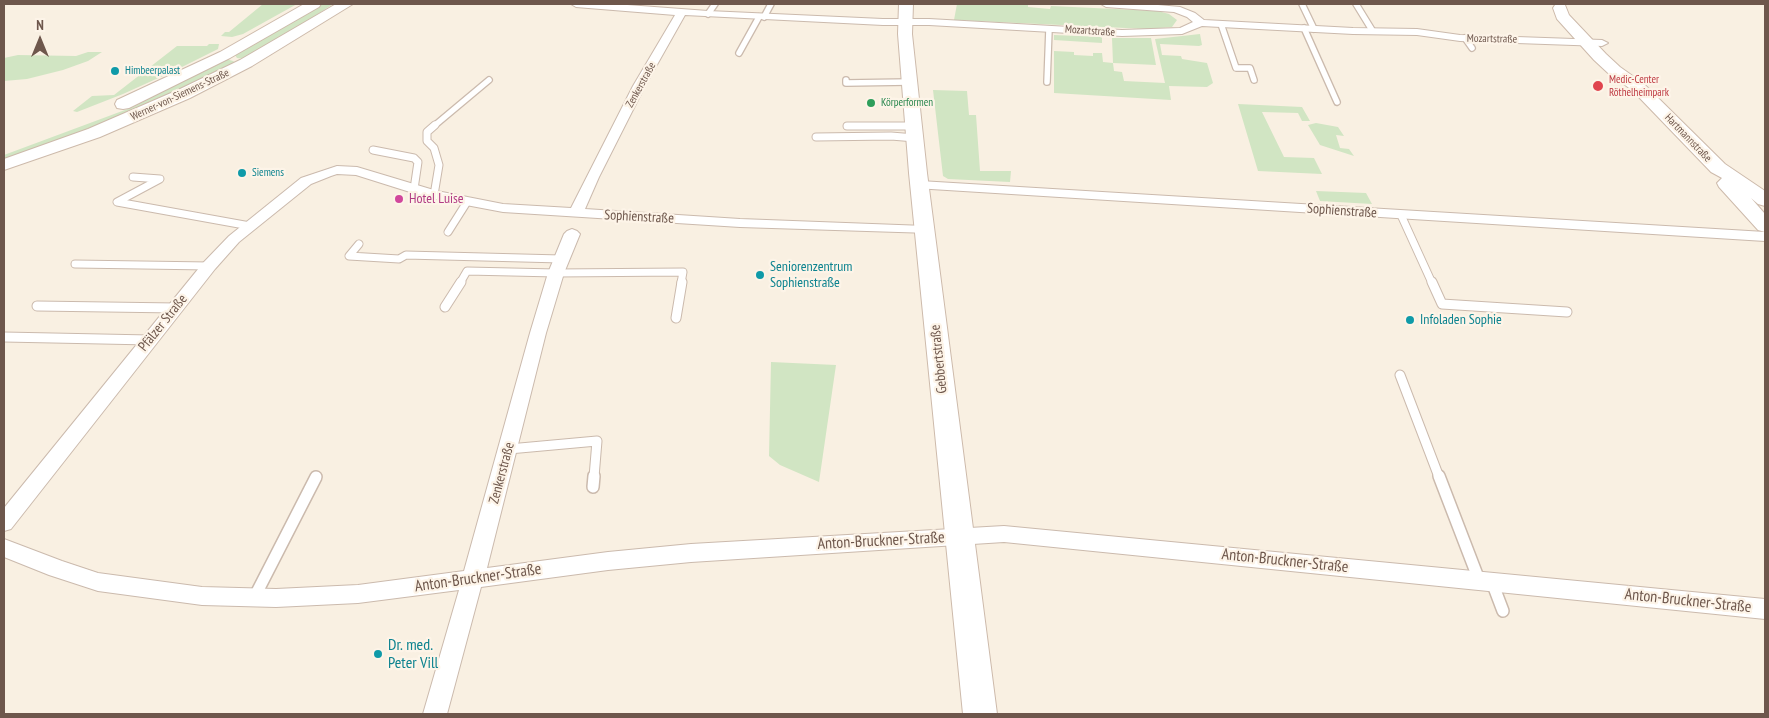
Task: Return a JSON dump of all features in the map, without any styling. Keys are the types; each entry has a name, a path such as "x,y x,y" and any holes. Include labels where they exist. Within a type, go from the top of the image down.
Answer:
{"street":[{"name":"Werner-von-Siemens-Straße","path":"4,149 75,124 160,87 225,55 314,4"},
{"name":"Werner-von-Siemens-Straße","path":"4,166 94,133 184,94 246,63 346,4"},
{"name":"Mozartstraße","path":"576,4 761,17 1122,33 1182,31 1201,23 1308,29 1417,32 1469,43 1602,43"},
{"name":"Gebbertstraße","path":"906,4 904,22 909,85 980,714"},
{"path":"1106,4 1168,8 1186,7 1201,23"},
{"name":"Hartmannstraße","path":"1558,6 1562,16 1614,70 1638,87 1718,168 1765,200"},
{"name":"Hartmannstraße","path":"1558,6 1574,17 1602,43 1628,71 1638,87"},
{"name":"Zenkerstraße","path":"576,213 592,177 639,86 682,12"},
{"name":"Hartmannstraße","path":"1718,168 1723,180 1732,192 1765,226"},
{"name":"Pfälzer Straße","path":"4,523 209,266 250,226 314,177 337,170 357,171"},
{"name":"Sophienstraße","path":"357,171 434,195 503,208 740,223 925,230"},
{"name":"Sophienstraße","path":"920,185 1765,237"},
{"name":"Zenkerstraße","path":"435,714 509,448 538,333 559,266 572,234"},
{"name":"Anton-Bruckner-Straße","path":"4,548 57,569 98,582 202,596 276,598 358,594 608,561 691,553 1004,534 1765,609"}],"lane":[{"path":"708,14 715,4"},
{"path":"739,52 771,4"},
{"path":"1302,4 1308,29 1337,102"},
{"path":"1356,4 1372,30"},
{"path":"1221,24 1236,68 1250,68 1254,80"},
{"path":"1047,82 1049,29"},
{"path":"434,195 439,165 434,148 427,141 427,132 490,80"},
{"path":"846,80 846,83 909,85"},
{"path":"856,88 909,85"},
{"path":"847,126 914,132"},
{"path":"816,137 891,136 914,132"},
{"path":"373,150 414,158 418,162 414,189"},
{"path":"133,177 160,178 117,202 250,226"},
{"path":"448,232 467,202"},
{"path":"1401,214 1442,304 1568,312"},
{"path":"359,244 348,256 399,259 406,256 683,272 676,318"},
{"path":"75,264 209,266"},
{"path":"445,307 467,271 559,266"},
{"path":"37,306 176,308"},
{"path":"4,337 150,340"},
{"path":"1400,375 1485,581 1503,612"},
{"path":"509,448 597,441 593,487"},
{"path":"254,598 316,477"}],"green space":[{"path":"263,4 297,4 243,34 232,37 221,36 225,32 229,32"},
{"path":"323,4 333,4 285,36 245,59 237,58 235,55"},
{"path":"957,4 1028,4 1028,7 1050,9 1051,6 1158,11 1169,14 1177,20 1172,27 1147,29 954,20"},
{"path":"1200,34 1202,45 1199,46 1160,44 1162,55 1181,56 1182,59 1207,63 1213,83 1207,87 1169,86 1171,100 1054,93 1054,51 1074,52 1074,55 1093,56 1093,53 1102,53 1103,62 1113,63 1114,71 1122,72 1124,81 1165,83 1155,39"},
{"path":"1054,35 1102,37 1102,43 1054,40"},
{"path":"1112,38 1151,38 1156,65 1113,63"},
{"path":"209,44 219,44 218,49 123,94 77,112 73,111 92,96 114,95 177,46 207,46"},
{"path":"88,52 102,52 88,61 63,70 27,79 4,81 4,58 18,55 76,56"},
{"path":"226,59 236,63 202,81 54,144 4,161 4,155 133,107"},
{"path":"933,90 967,91 969,115 976,115 980,171 1011,171 1010,182 948,179 943,176"},
{"path":"1238,104 1302,107 1310,121 1302,121 1298,113 1262,112 1284,157 1314,158 1322,174 1258,171"},
{"path":"1316,123 1338,127 1344,136 1336,135 1340,148 1349,149 1354,156 1320,145 1308,125"},
{"path":"1316,191 1366,193 1372,204 1320,201"},
{"path":"771,362 836,365 819,482 780,465 769,456"}],"place":[{"name":"Himbeerpalast","path":"115,71"},
{"name":"Medic-Center Röthelheimpark","path":"1598,86"},
{"name":"Körperformen","path":"871,103"},
{"name":"Siemens","path":"242,173"},
{"name":"Hotel Luise","path":"399,199"},
{"name":"Seniorenzentrum Sophienstraße","path":"760,275"},
{"name":"Infoladen Sophie","path":"1410,320"},
{"name":"Dr. med. Peter Vill","path":"378,654"}]}
